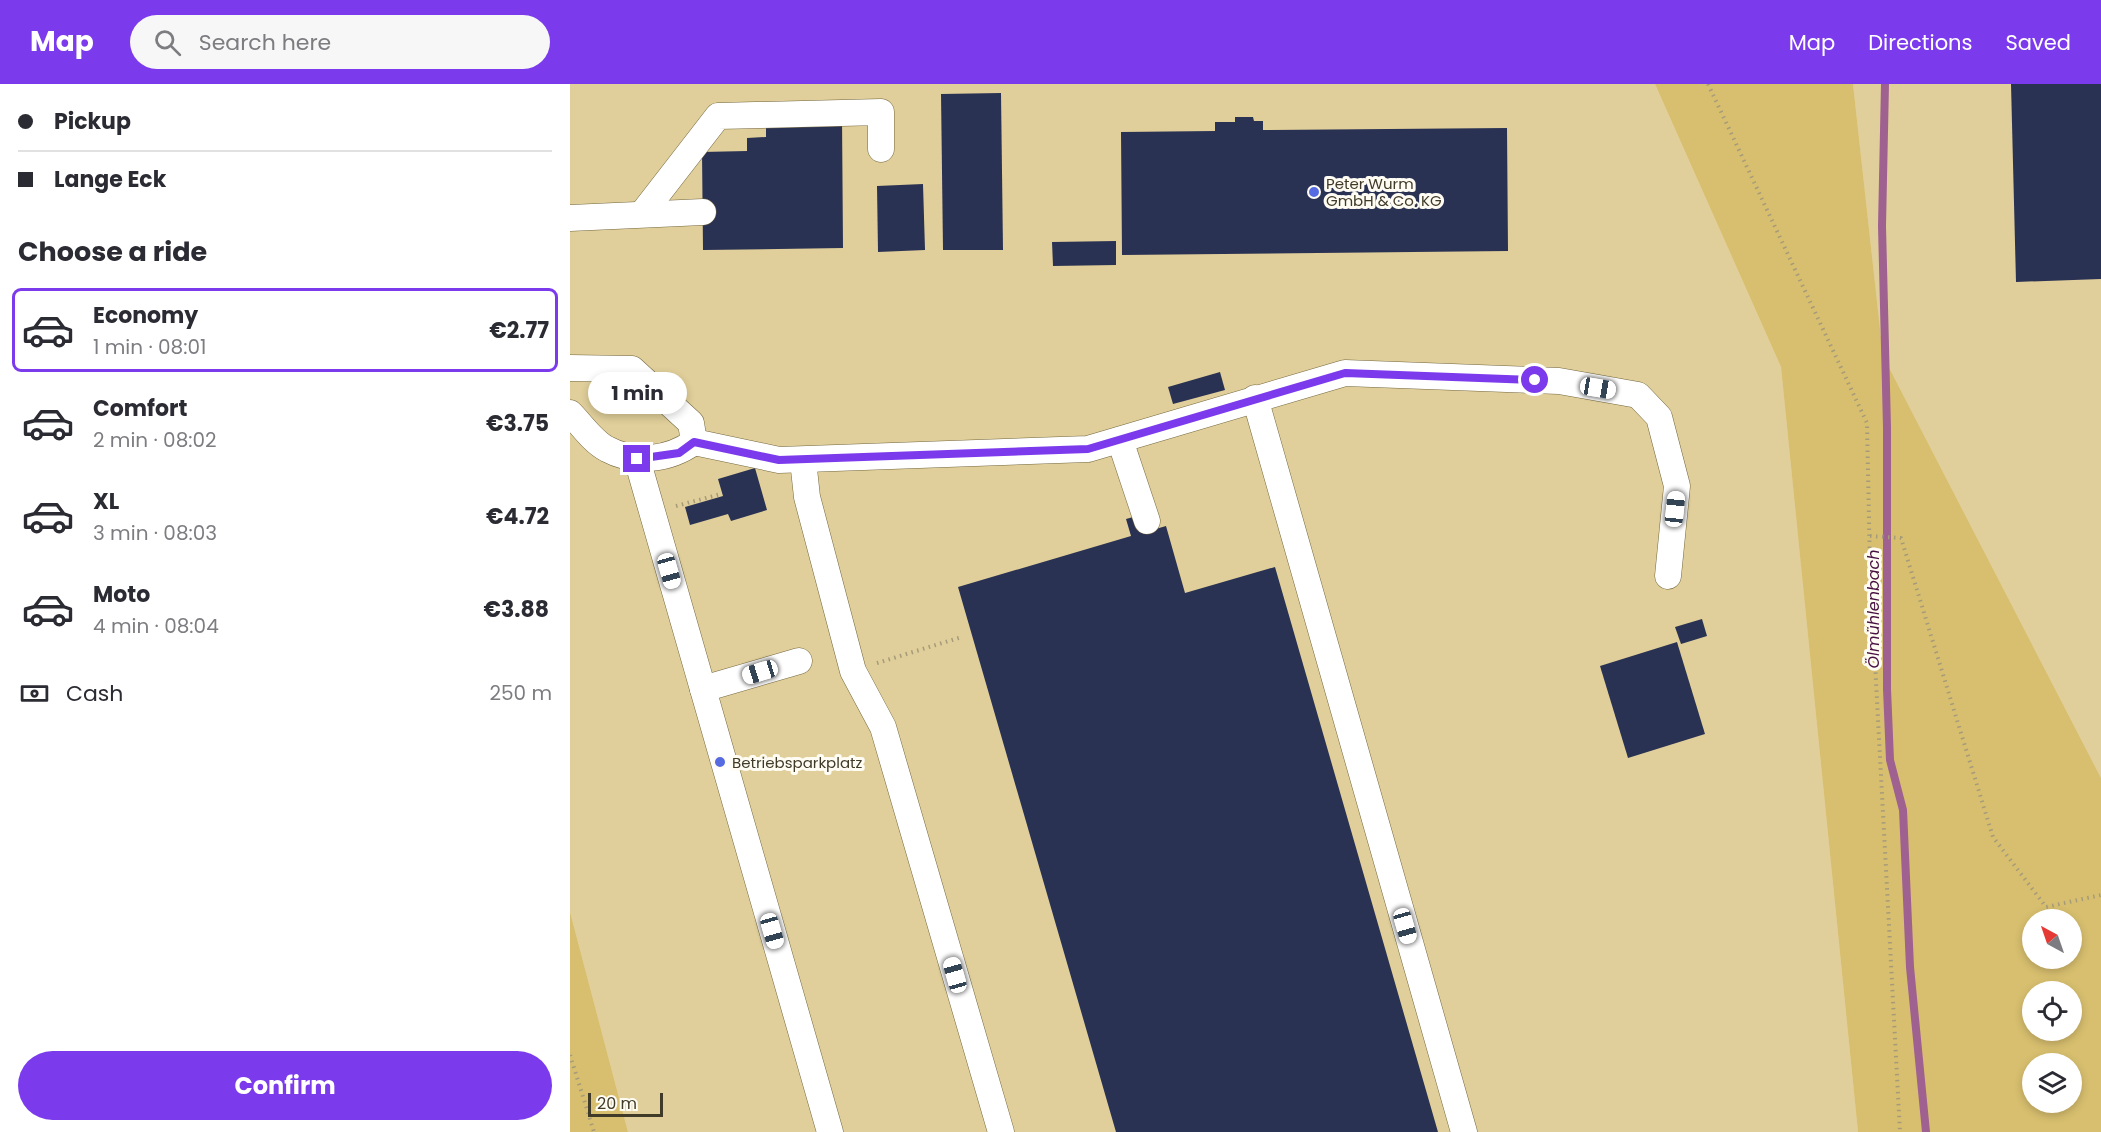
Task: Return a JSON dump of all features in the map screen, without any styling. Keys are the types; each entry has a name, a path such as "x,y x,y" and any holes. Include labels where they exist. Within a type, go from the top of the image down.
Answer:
{"street":[{"path":"642,214 718,116 881,112 881,149"},
{"path":"570,218 703,212"},
{"path":"570,368 632,369 691,423 694,442"},
{"path":"570,413 606,448 637,459 679,453 694,442 779,460 803,460 1088,449 1345,373 1559,381 1638,395 1659,417 1677,486 1668,576"},
{"path":"1256,398 1464,1132"},
{"path":"1120,440 1147,521"},
{"path":"637,459 830,1132"},
{"path":"803,460 807,497 853,671 883,727 1001,1132"},
{"path":"703,689 799,661"}],"path":[{"path":"1708,84 1867,423 1870,536 1900,1132"},
{"path":"652,513 721,494"},
{"path":"1870,536 1901,537 1993,837 2046,907 2101,895"},
{"path":"853,671 962,636"},
{"path":"570,1055 594,1132"}],"shaded area":[{"path":"570,84 1655,84 1781,367 1858,1132 628,1132 570,912"},
{"path":"1655,84 1853,84 1883,356 2101,778 2101,1132 1858,1132 1781,367"},
{"path":"1853,84 2101,84 2101,778 1883,356"},
{"path":"570,912 628,1132 570,1132"}],"building":[{"path":"2011,84 2101,84 2101,279 2016,282"},
{"path":"1001,93 1003,250 943,250 941,94"},
{"path":"842,117 843,248 703,250 702,152 747,151 747,138 766,137 766,118"},
{"name":"Peter Wurm GmbH & Co. KG","path":"1235,117 1253,117 1254,121 1263,121 1263,130 1507,128 1508,251 1122,255 1121,132 1215,131 1215,122 1235,122"},
{"path":"923,184 925,250 878,252 877,186"},
{"path":"1116,241 1116,265 1053,266 1052,242"},
{"path":"1220,372 1225,390 1173,404 1168,387"},
{"path":"755,468 767,510 731,521 728,514 690,525 685,507 723,496 718,479"},
{"path":"1137,516 1142,533 1166,526 1185,593 1275,567 1438,1132 1116,1132 958,587 1131,536 1126,519"},
{"path":"1702,619 1707,636 1681,644 1675,627"},
{"path":"1677,642 1705,734 1628,758 1600,666"}],"waterway":[{"name":"Ölmühlenbach","path":"1885,84 1882,226 1887,427 1887,689 1890,760 1903,810 1910,967 1926,1132"}],"place":[{"name":"Peter Wurm GmbH & Co. KG","path":"1314,192"},
{"name":"Betriebsparkplatz","path":"720,762"}],"route":[{"path":"637,459 679,453 694,442 779,460 1088,449 1345,373 1535,380"}]}
